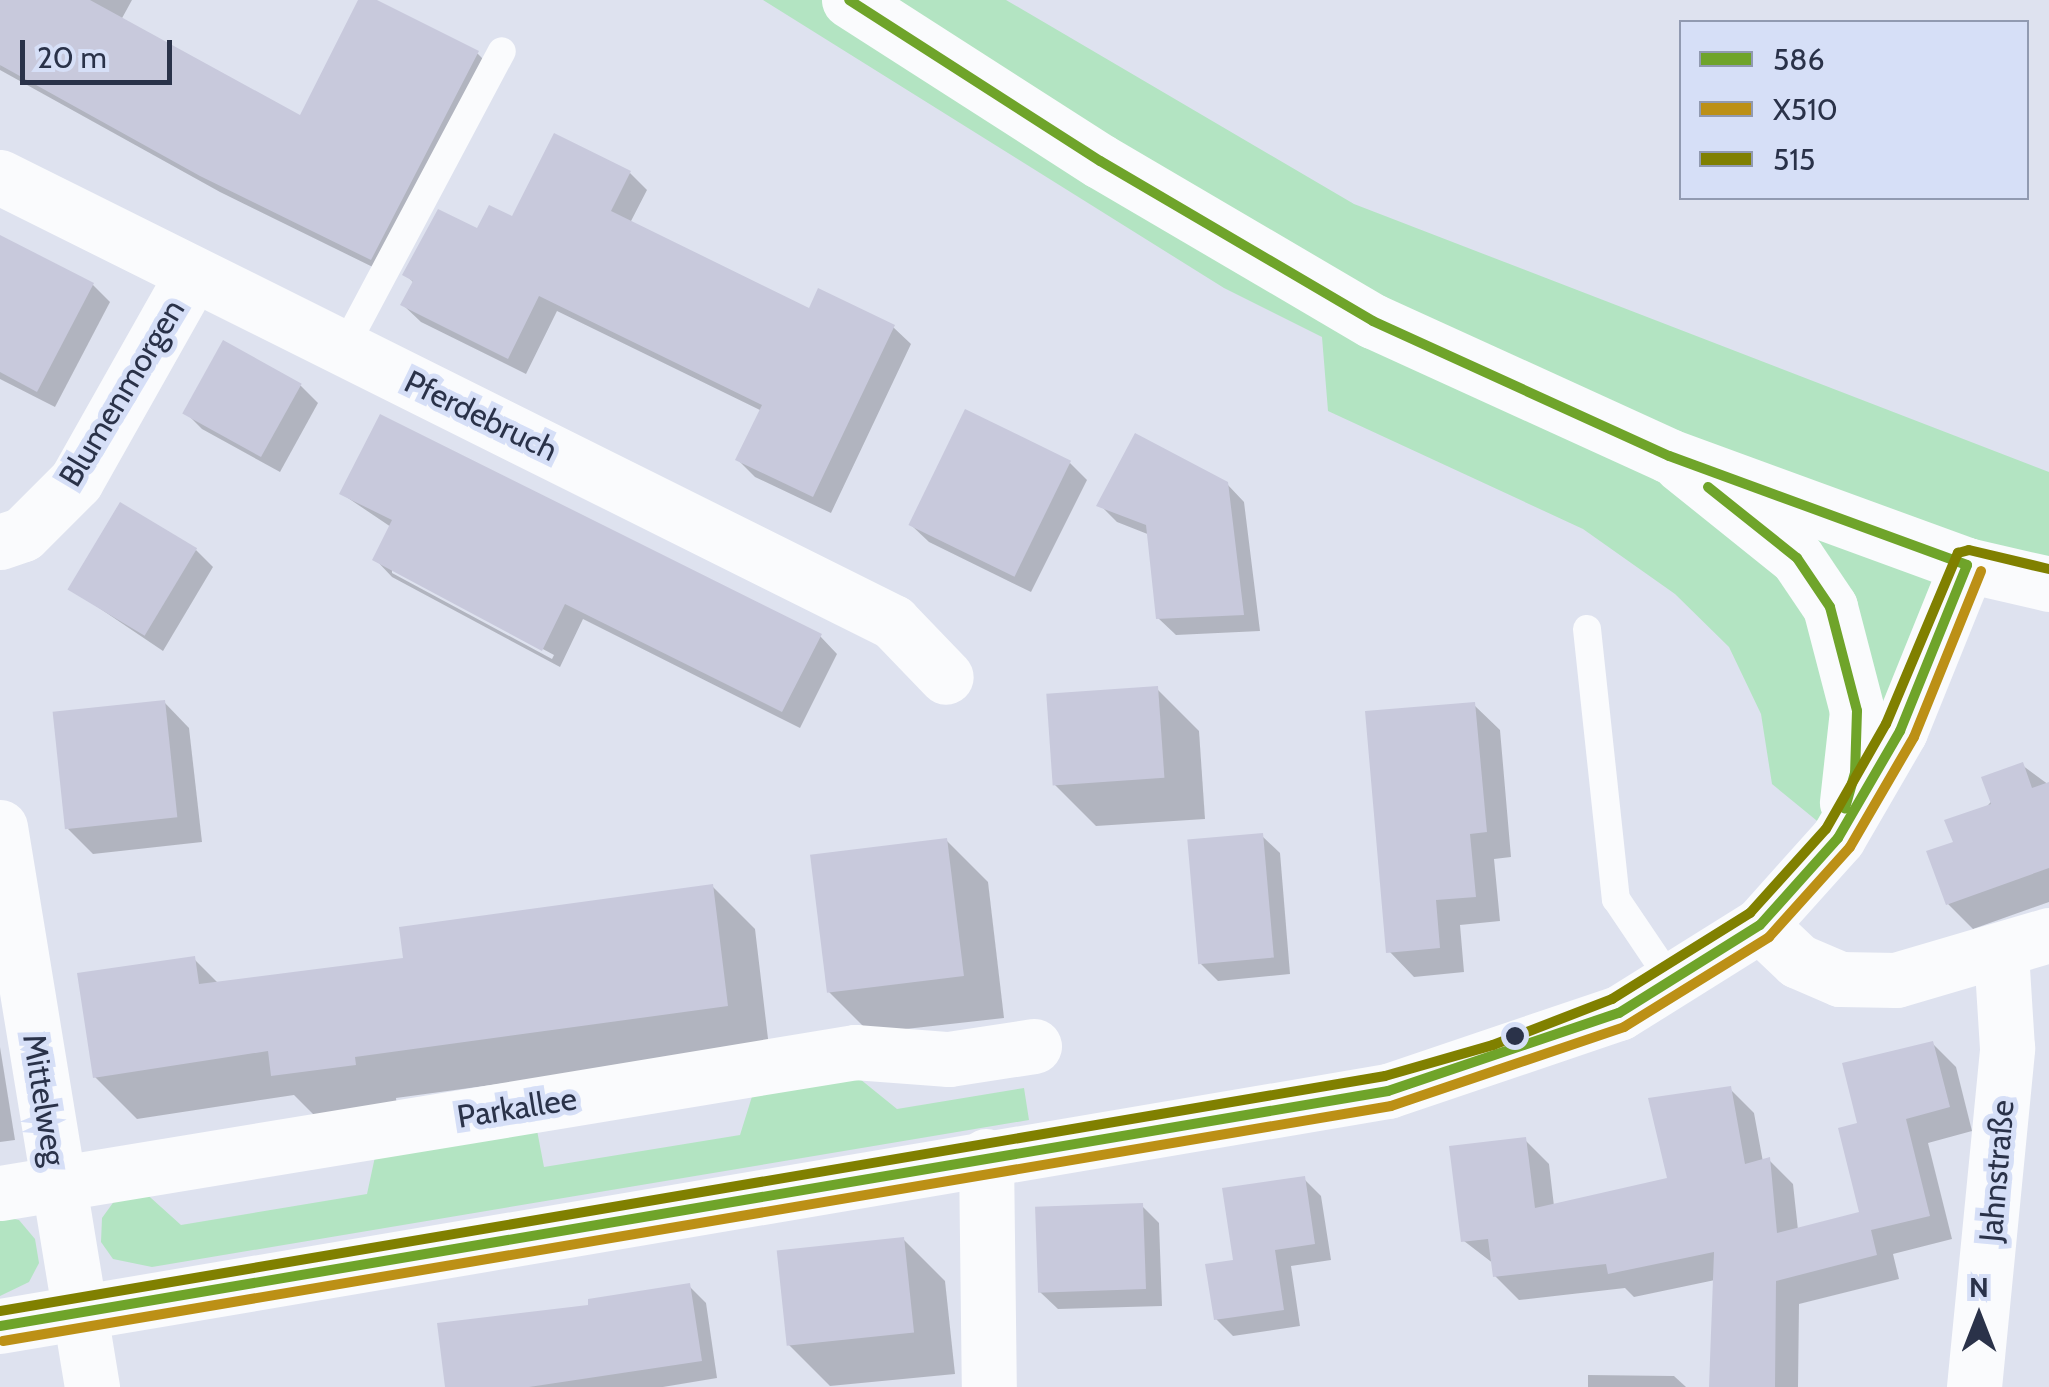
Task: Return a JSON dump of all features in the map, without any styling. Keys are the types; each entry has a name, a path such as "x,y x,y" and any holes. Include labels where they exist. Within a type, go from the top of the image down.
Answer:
{"street":[{"path":"849,0 1100,160 1373,320 1669,456 1967,565 2049,584"},
{"name":"Pferdebruch","path":"0,177 893,622 946,677"},
{"name":"Blumenmorgen","path":"0,542 23,534 76,481 192,275"},
{"path":"1669,456 1797,558 1830,606 1857,710 1855,773 1838,838"},
{"path":"0,1326 986,1156 1388,1091 1620,1014 1760,926 1838,838 1900,731 1967,565"},
{"name":"Mittelweg","path":"0,827 92,1387"},
{"path":"1760,926 1798,961 1840,979 1896,980 2025,944"},
{"name":"Jahnstraße","path":"1974,1387 2007,1048 2025,944"},
{"name":"Parkallee","path":"0,1193 856,1052 949,1059 1034,1046"},
{"path":"986,1156 989,1387"}],"lane":[{"path":"344,348 502,52"},
{"path":"1587,629 1616,899 1672,982"}],"green space":[{"path":"763,0 1006,0 1354,204 2049,472 2049,584 1967,565 1838,838 1772,784 1761,714 1729,647 1675,594 1583,529 1328,411 1322,337 1224,288"},
{"path":"855,1075 897,1109 1024,1088 1029,1120 152,1267 113,1259 101,1242 102,1218 115,1200 141,1189 181,1225 367,1194 376,1152 536,1125 544,1167 740,1135 754,1090"},
{"path":"0,1216 19,1220 35,1239 39,1263 29,1282 0,1296"}],"building":[{"path":"0,0 90,0 300,115 358,0 377,0 479,51 371,260 200,176 0,65"},
{"path":"554,133 631,171 611,211 809,308 818,288 895,325 813,497 735,460 762,405 539,296 508,359 400,305 413,281 402,275 438,209 477,228 489,205 512,216"},
{"path":"0,235 94,283 37,392 0,372"},
{"path":"223,340 302,384 261,457 182,413"},
{"path":"965,409 1071,461 1015,577 908,525"},
{"path":"380,414 822,634 782,712 565,604 542,651 372,560 392,520 339,494"},
{"path":"1135,433 1228,482 1244,615 1156,619 1146,525 1096,506"},
{"path":"120,502 197,548 145,636 67,589"},
{"path":"1158,686 1164,778 1053,786 1046,694"},
{"path":"165,700 177,817 65,829 53,712"},
{"path":"1475,702 1487,832 1470,834 1476,897 1436,900 1440,948 1386,953 1365,711"},
{"path":"2023,762 2032,788 2049,782 2049,868 1946,905 1926,851 1953,842 1944,820 1991,804 1981,777"},
{"path":"1263,833 1274,958 1198,964 1187,840"},
{"path":"947,838 964,976 827,993 810,855"},
{"path":"713,884 728,1006 355,1057 356,1065 271,1076 268,1051 93,1078 77,973 195,956 199,984 403,958 399,927"},
{"path":"1933,1041 1950,1107 1906,1119 1930,1216 1871,1230 1877,1255 1776,1281 1775,1387 1709,1387 1714,1252 1608,1274 1606,1264 1493,1277 1488,1239 1461,1242 1449,1146 1526,1137 1535,1208 1667,1178 1648,1098 1731,1086 1745,1164 1770,1157 1777,1233 1859,1212 1838,1128 1857,1123 1842,1063"},
{"path":"1305,1176 1315,1244 1275,1250 1284,1310 1214,1320 1205,1264 1233,1260 1222,1188"},
{"path":"1143,1203 1146,1289 1038,1293 1035,1207"},
{"path":"904,1237 914,1332 787,1346 777,1250"},
{"path":"690,1283 702,1361 529,1387 445,1387 437,1323 588,1305 588,1299"}],"transit line":[{"name":"586","path":"0,1326 1388,1091 1619,1013 1760,925 1838,838 1900,731 1967,565 1669,456 1373,321 1100,161 849,0"},
{"name":"586","path":"1708,487 1797,558 1830,607 1857,711 1855,773 1845,809"},
{"name":"515","path":"0,1311 1385,1076 1493,1045 1612,999 1750,913 1826,829 1886,724 1958,553 1969,550 2049,569"},
{"name":"X510","path":"3,1341 1391,1106 1624,1027 1769,937 1850,847 1914,737 1981,571"}]}
